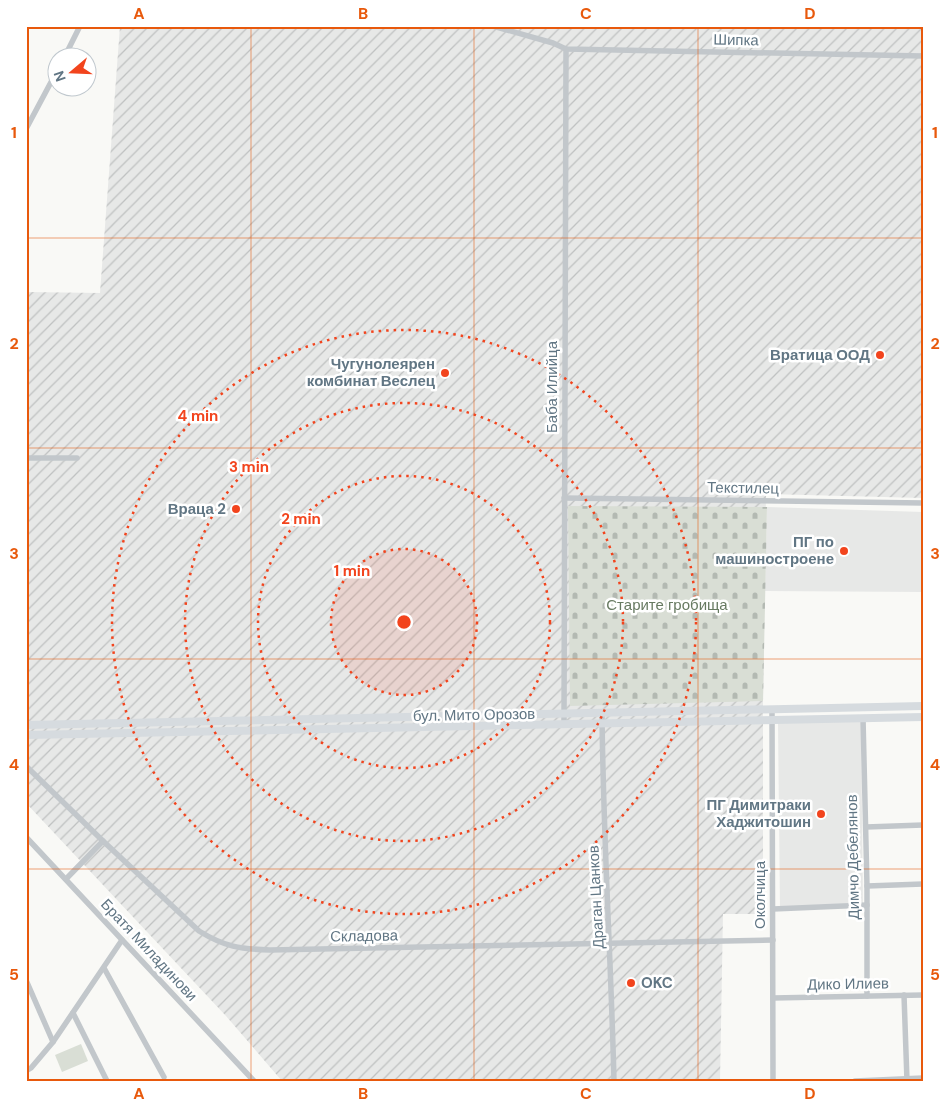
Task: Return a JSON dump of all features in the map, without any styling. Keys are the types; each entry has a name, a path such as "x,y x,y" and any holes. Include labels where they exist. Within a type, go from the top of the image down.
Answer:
{"main road":[{"name":"бул. Мито Орозов","path":"26,725 923,706"},
{"name":"бул. Мито Орозов","path":"26,735 923,717"}],"street":[{"path":"69,48 80,26"},
{"name":"Шипка","path":"493,26 553,43 566,49 923,56"},
{"name":"Баба Илийца","path":"564,724 566,49"},
{"path":"26,129 48,88"},
{"path":"26,458 77,458"},
{"name":"Текстилец","path":"564,498 923,503"},
{"name":"Околчица","path":"772,709 773,1081"},
{"name":"Драган Цанков","path":"602,713 614,1081"},
{"name":"Димчо Дебелянов","path":"863,718 867,886 867,996"},
{"name":"Складова","path":"26,766 199,931 212,939 242,949 773,940"},
{"path":"866,827 923,825"},
{"name":"Братя Миладинови","path":"26,837 254,1081"},
{"path":"66,879 103,841"},
{"path":"867,886 923,884"},
{"path":"773,908 867,905"},
{"path":"26,1071 31,1068 53,1042 122,940"},
{"path":"104,968 164,1077"},
{"path":"26,980 53,1042"},
{"name":"Дико Илиев","path":"773,998 923,994"},
{"path":"904,995 907,1080"},
{"path":"73,1013 107,1081"},
{"path":"855,1081 923,1078"}],"shaded area":[{"path":"120,26 923,26 923,498 766,494 763,701 763,914 723,914 720,1081 282,1081 226,1016 26,803 26,292 100,293"},
{"name":"ПГ по машиностроене","path":"767,507 923,512 923,592 765,591"},
{"name":"ПГ Димитраки Хаджитошин","path":"861,721 863,906 780,908 778,723"}],"green space":[{"name":"Старите гробища","path":"568,506 767,507 763,701 570,706"},
{"path":"81,1044 88,1061 62,1072 55,1055"}],"place":[{"name":"Вратица ООД","path":"880,355"},
{"name":"Чугунолеярен комбинат Веслец","path":"445,373"},
{"name":"Враца 2","path":"236,509"},
{"name":"ПГ по машиностроене","path":"844,551"},
{"name":"ПГ Димитраки Хаджитошин","path":"821,814"},
{"name":"OKC","path":"631,983"}]}
